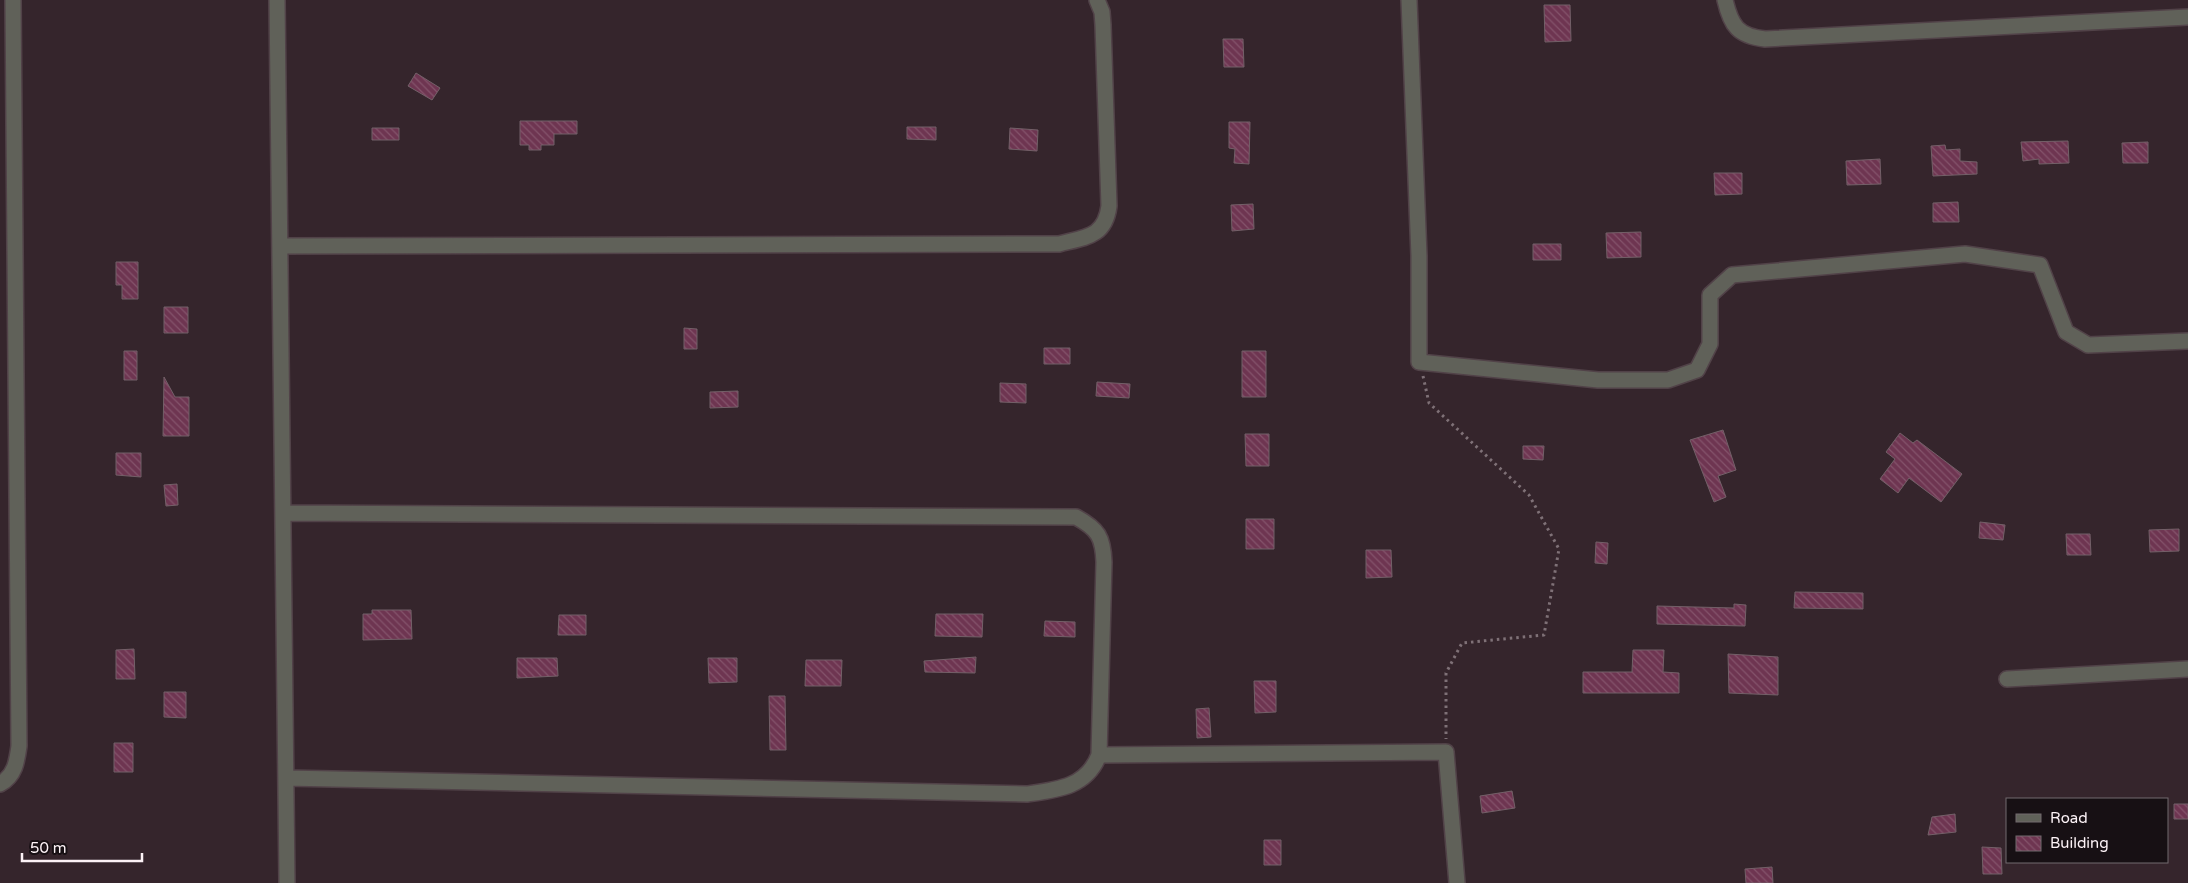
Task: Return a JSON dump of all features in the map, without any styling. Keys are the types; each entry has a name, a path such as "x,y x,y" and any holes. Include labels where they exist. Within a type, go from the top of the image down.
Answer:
{"street":[{"path":"0,784 7,780 16,765 19,746 13,0"},
{"path":"277,0 287,883"},
{"path":"280,246 1059,244 1081,239 1099,230 1107,221 1109,206 1103,25 1102,12 1097,0"},
{"path":"1409,0 1419,256 1419,362 1598,380 1668,380 1696,370 1710,344 1710,295 1732,276 1965,254 2040,265 2066,332 2088,345 2188,341"},
{"path":"1726,0 1728,15 1736,29 1749,38 1765,39 2188,17"},
{"path":"283,513 1076,517 1090,524 1100,536 1103,547 1104,592 1099,755 1095,767 1084,778 1056,790 1027,794 286,778"},
{"path":"2007,679 2188,669"},
{"path":"1099,755 1446,752 1457,883"}],"path":[{"path":"1419,362 1429,403 1529,495 1558,549 1544,635 1462,643 1446,673 1446,752"}],"building":[{"path":"1544,5 1570,5 1571,41 1545,42"},
{"path":"1223,39 1243,39 1244,67 1224,67"},
{"path":"416,73 440,88 432,100 408,86"},
{"path":"520,121 577,121 577,134 554,134 554,145 541,145 541,150 529,150 529,145 520,145"},
{"path":"1229,122 1250,122 1249,164 1234,163 1235,149 1229,148"},
{"path":"907,127 936,127 936,140 907,139"},
{"path":"372,128 399,128 399,140 372,140"},
{"path":"1010,128 1038,130 1037,151 1009,149"},
{"path":"2068,141 2069,163 2039,164 2039,159 2023,161 2021,142"},
{"path":"2148,142 2148,163 2123,163 2122,143"},
{"path":"1945,145 1946,150 1960,149 1960,161 1977,162 1977,174 1933,176 1931,146"},
{"path":"1880,159 1881,184 1847,185 1846,161"},
{"path":"1714,173 1742,173 1742,194 1715,195"},
{"path":"1958,202 1959,222 1933,222 1933,203"},
{"path":"1253,204 1254,229 1232,231 1231,205"},
{"path":"1641,232 1641,257 1607,258 1606,233"},
{"path":"1533,244 1561,244 1561,260 1533,260"},
{"path":"116,262 138,262 138,299 122,299 122,285 116,285"},
{"path":"164,307 188,307 188,333 164,333"},
{"path":"684,328 697,329 697,349 684,349"},
{"path":"1044,348 1070,348 1070,364 1044,364"},
{"path":"124,351 137,351 137,380 124,380"},
{"path":"1242,351 1266,351 1266,397 1242,397"},
{"path":"164,377 175,397 189,397 189,436 163,436"},
{"path":"1097,382 1130,384 1129,398 1096,396"},
{"path":"1000,383 1026,384 1026,403 1000,402"},
{"path":"738,391 738,407 710,408 710,392"},
{"path":"1723,430 1736,470 1718,476 1726,497 1714,502 1690,440"},
{"path":"1900,433 1913,443 1917,440 1962,474 1941,502 1909,478 1898,493 1880,479 1895,459 1886,452"},
{"path":"1245,434 1269,434 1269,466 1246,466"},
{"path":"1523,446 1544,446 1543,460 1523,459"},
{"path":"116,453 141,453 141,477 116,475"},
{"path":"177,484 178,505 166,506 164,485"},
{"path":"1246,519 1274,519 1274,549 1246,549"},
{"path":"1980,522 2005,525 2003,540 1979,538"},
{"path":"2179,529 2179,551 2150,552 2149,530"},
{"path":"2066,534 2090,534 2091,555 2067,555"},
{"path":"1596,542 1608,543 1607,564 1595,563"},
{"path":"1366,550 1391,550 1392,577 1366,578"},
{"path":"1795,592 1863,593 1863,609 1794,608"},
{"path":"1734,604 1746,605 1745,626 1657,624 1657,606 1734,608"},
{"path":"372,610 411,610 412,639 363,640 363,614 372,614"},
{"path":"936,614 983,614 982,637 935,636"},
{"path":"559,615 586,615 586,635 558,635"},
{"path":"1045,621 1075,622 1075,637 1044,636"},
{"path":"134,649 135,679 116,679 116,650"},
{"path":"1633,650 1664,650 1663,672 1679,673 1679,693 1583,693 1583,672 1632,672"},
{"path":"1728,654 1778,657 1778,695 1729,693"},
{"path":"976,657 975,673 925,672 924,661"},
{"path":"517,658 557,658 558,676 517,678"},
{"path":"708,658 737,658 737,682 709,683"},
{"path":"806,660 842,660 841,686 805,686"},
{"path":"1254,681 1276,681 1276,712 1255,713"},
{"path":"164,692 186,692 186,718 164,717"},
{"path":"769,696 785,696 786,750 770,750"},
{"path":"1209,708 1211,737 1197,738 1196,709"},
{"path":"114,743 133,743 133,772 114,772"},
{"path":"1512,791 1515,808 1482,813 1480,796"},
{"path":"2174,804 2188,804 2188,819 2174,819"},
{"path":"1955,814 1956,832 1928,835 1932,817"},
{"path":"1264,840 1281,840 1281,865 1264,865"},
{"path":"1982,847 2001,848 2002,874 1983,874"},
{"path":"1772,867 1773,883 1746,883 1745,869"}]}
